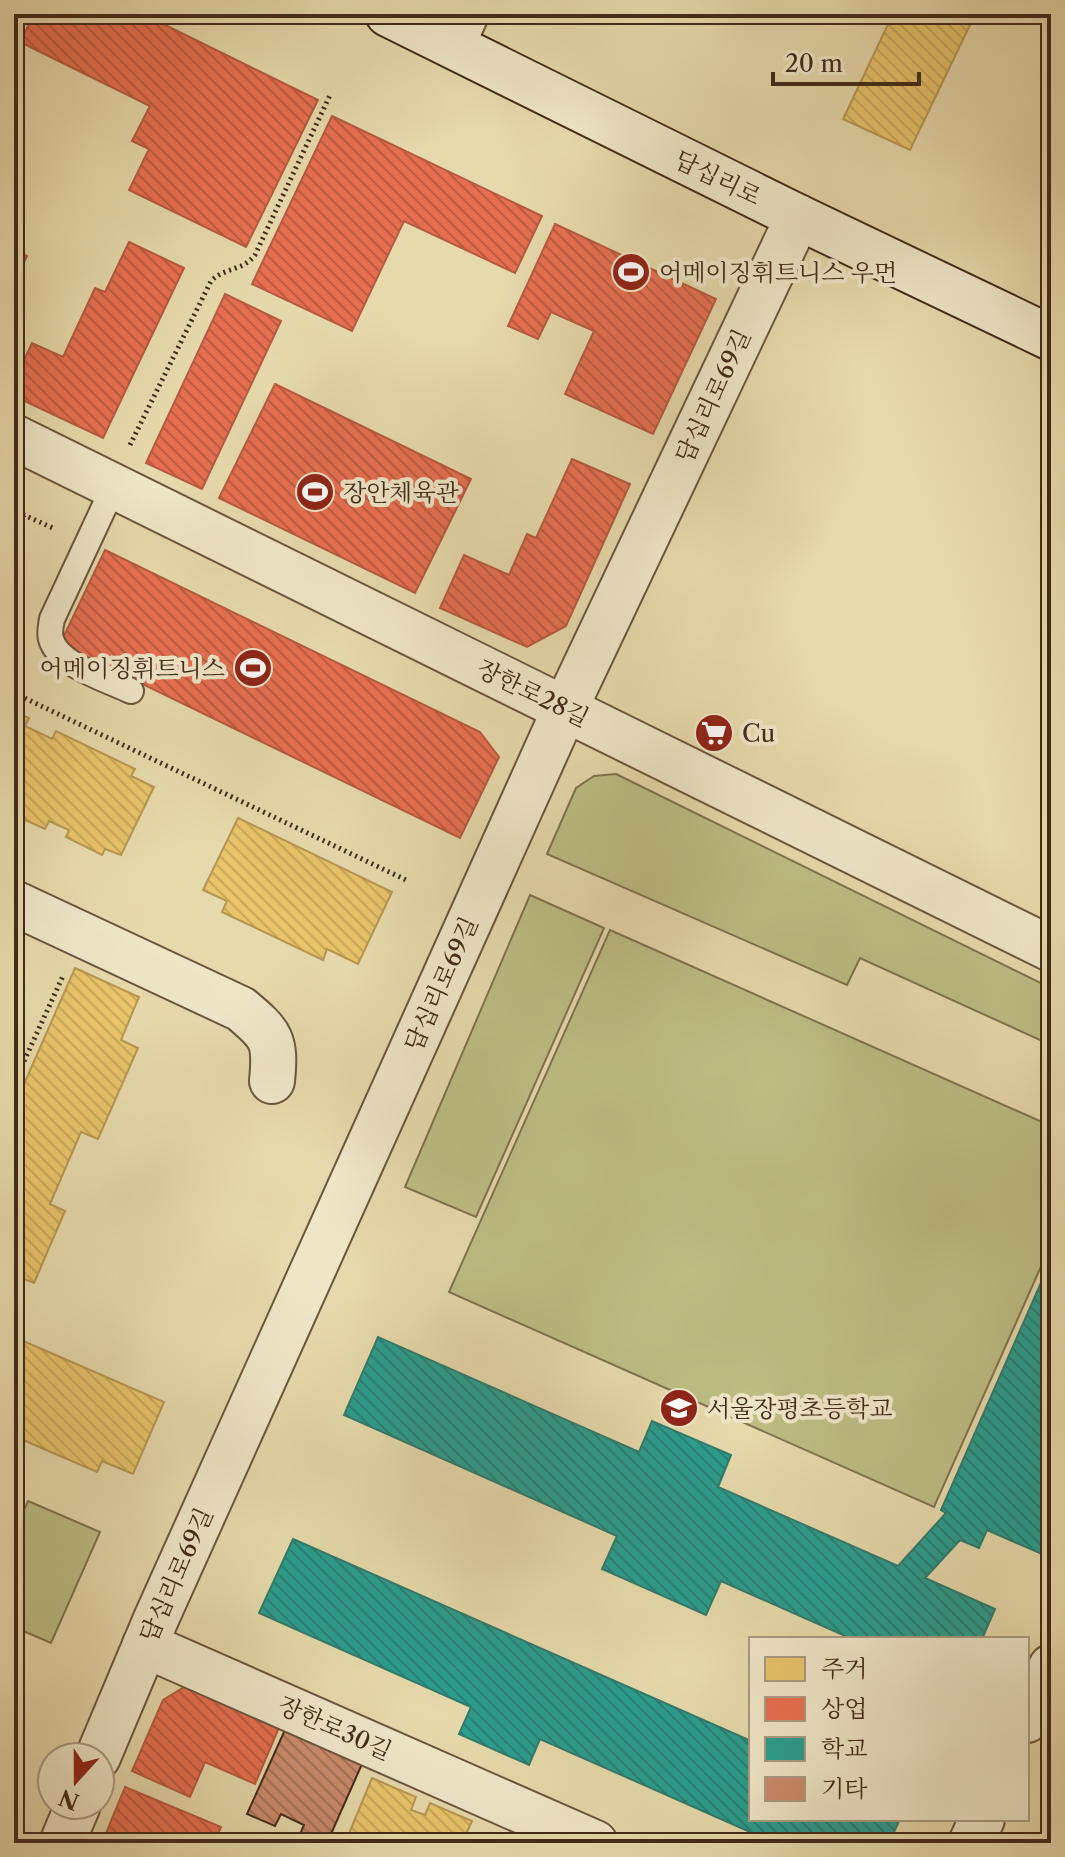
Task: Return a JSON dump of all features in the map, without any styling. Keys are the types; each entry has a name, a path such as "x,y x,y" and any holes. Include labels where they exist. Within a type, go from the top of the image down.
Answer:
{"street":[{"name":"답십리로","path":"388,14 459,30 798,217 1051,338"},
{"name":"답십리로69길","path":"105,1741 565,709 798,217"},
{"name":"장한로28길","path":"14,437 1051,949"},
{"path":"14,903 241,1009 264,1029 275,1050 272,1081"},
{"name":"장한로30길","path":"145,1645 517,1827 595,1843"},
{"path":"1029,1716 1051,1667"},
{"path":"62,1843 71,1821"},
{"path":"971,1843 981,1821"}],"lane":[{"path":"114,486 52,619 50,636 57,651 68,662 131,691"}],"path":[{"path":"129,446 211,281 225,270 245,266 255,255 331,93"},
{"path":"14,538 24,515 55,530 60,520"},
{"path":"14,693 406,880"},
{"path":"14,1083 81,935"}],"green space":[{"path":"616,774 1051,988 1051,1045 860,958 847,985 547,854 576,788 594,776"},
{"path":"530,895 604,928 476,1217 405,1187"},
{"path":"610,930 1051,1126 1051,1244 934,1507 449,1292"},
{"path":"28,1501 100,1532 51,1643 14,1627 14,1532"}],"building: 주거":[{"path":"893,14 952,14 970,25 910,150 843,119"},
{"path":"14,711 29,718 25,726 52,739 56,731 135,769 131,776 154,787 121,855 105,849 102,855 66,837 69,830 49,821 45,829 14,815 18,805 14,803"},
{"path":"238,818 392,892 358,964 327,949 323,960 222,912 227,901 203,890"},
{"path":"75,968 139,997 121,1040 138,1048 98,1139 81,1132 50,1204 65,1211 34,1283 24,1279 14,1300 14,1107"},
{"path":"14,1337 164,1402 133,1474 102,1461 97,1472 14,1436"},
{"path":"372,1778 416,1797 411,1810 425,1815 430,1803 472,1821 466,1834 475,1837 472,1843 345,1843"},
{"path":"1051,1812 1051,1843 1037,1843"}],"building: 상업":[{"path":"34,14 143,14 318,100 246,247 129,190 149,149 132,141 150,106 20,42"},
{"path":"332,116 542,216 515,273 404,221 352,331 252,284"},
{"path":"555,224 716,299 653,434 565,394 594,331 551,312 538,339 508,326"},
{"path":"129,242 184,268 103,438 14,396 14,381 32,343 63,357 95,288 105,292"},
{"path":"14,250 27,256 14,283"},
{"path":"225,294 281,321 202,489 146,463"},
{"path":"275,384 471,479 415,593 219,498"},
{"path":"572,459 630,484 566,626 527,647 440,608 464,555 509,575 527,534 536,538"},
{"path":"105,550 480,732 499,757 460,838 60,644"},
{"path":"191,1683 281,1723 255,1784 205,1762 190,1797 132,1771 163,1700"},
{"path":"125,1787 221,1827 214,1843 102,1843 111,1821 116,1821 116,1809"}],"building: 학교":[{"path":"1051,1260 1051,1558 987,1530 979,1548 960,1540 925,1578 995,1609 983,1637 847,1637 721,1581 706,1615 602,1569 617,1536 344,1415 378,1337 639,1452 652,1421 731,1455 718,1487 898,1566 946,1513 941,1510"},
{"path":"293,1539 749,1740 749,1821 899,1821 889,1843 775,1843 540,1739 529,1765 459,1734 471,1707 259,1613"}],"building: 기타":[{"path":"289,1721 366,1755 327,1843 307,1843 298,1839 304,1825 281,1814 275,1826 247,1814"}],"place":[{"name":"어메이징휘트니스 우먼","path":"631,272"},
{"name":"장안체육관","path":"315,492"},
{"name":"어메이징휘트니스","path":"253,668"},
{"name":"Cu","path":"714,733"},
{"name":"서울장평초등학교","path":"679,1408"}]}
